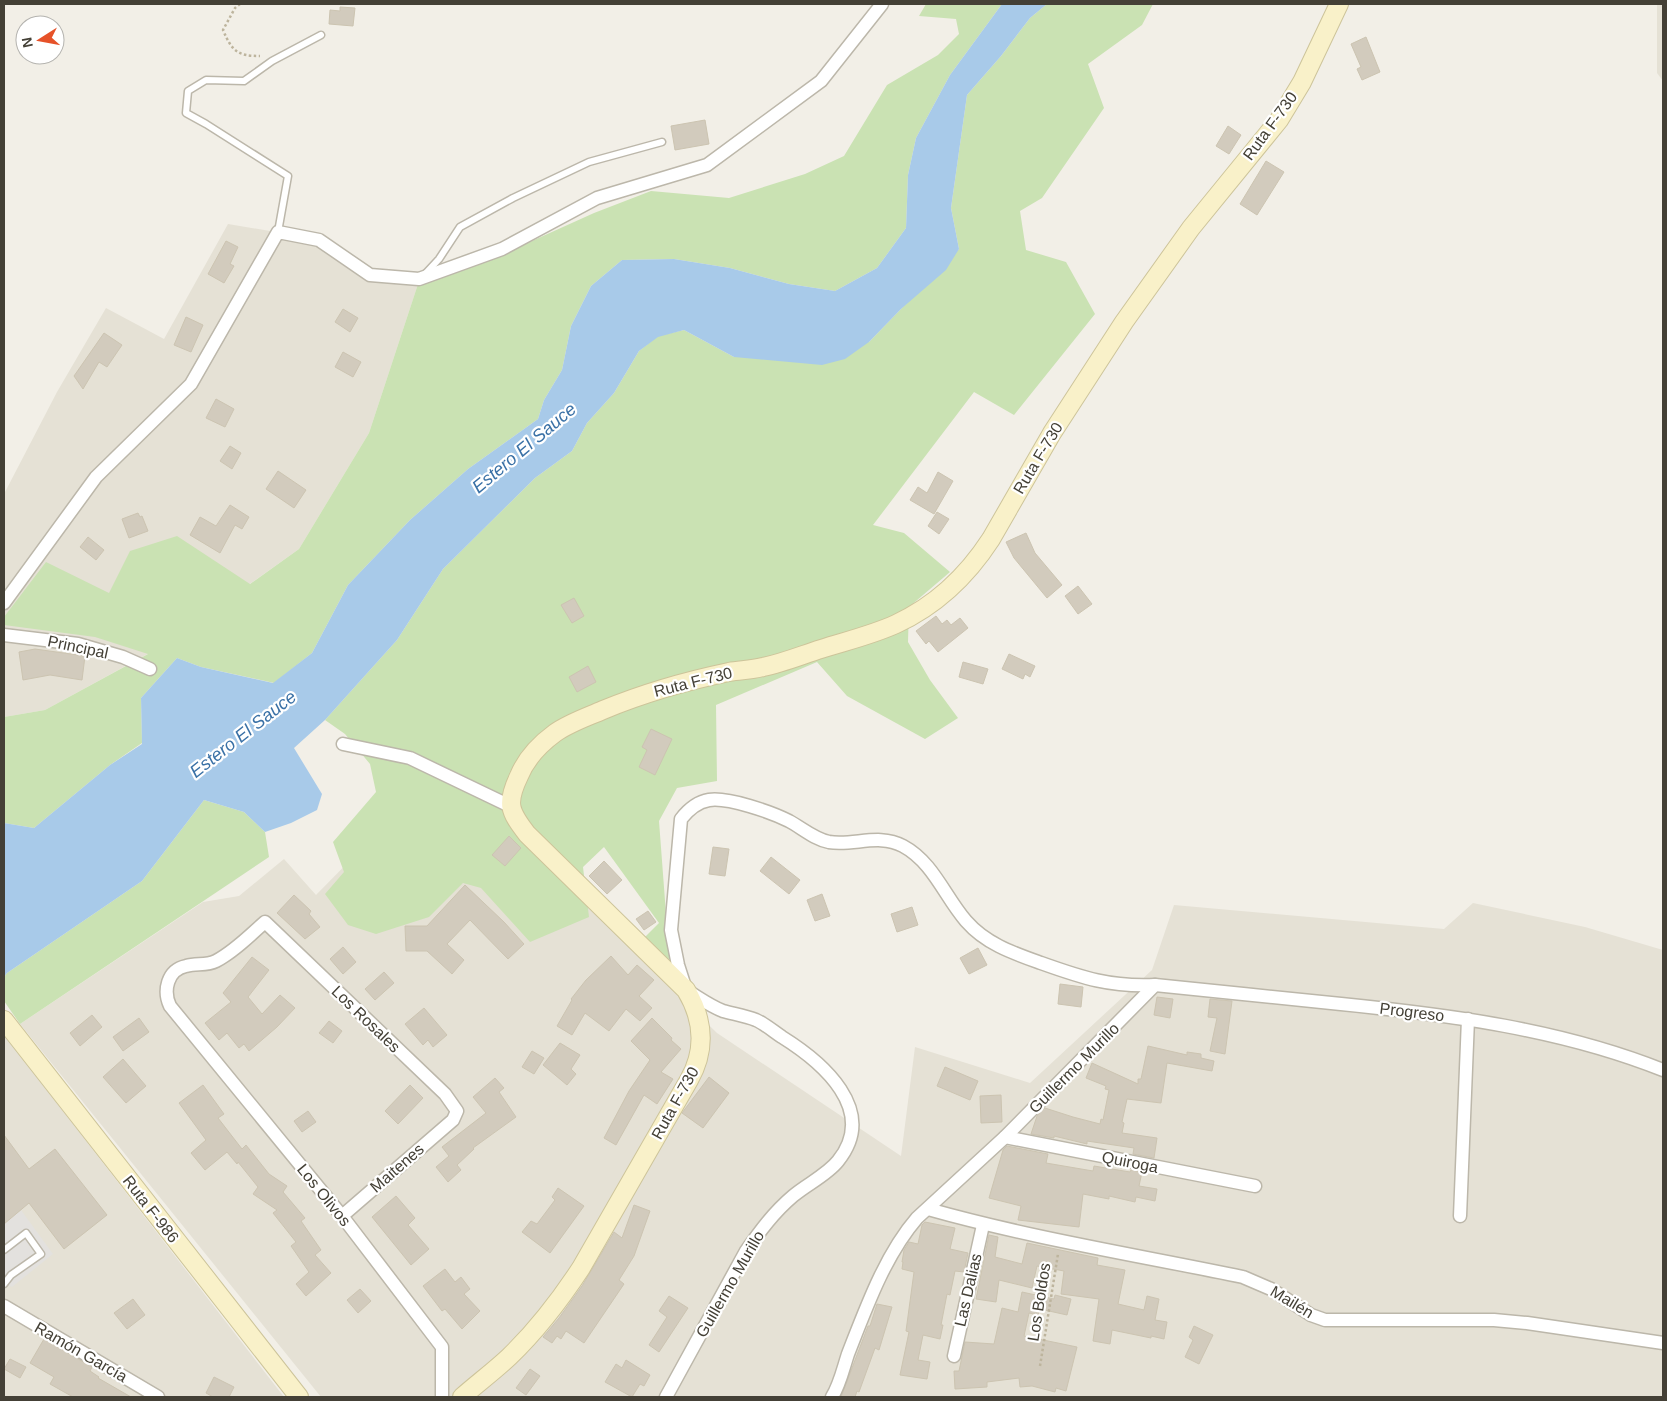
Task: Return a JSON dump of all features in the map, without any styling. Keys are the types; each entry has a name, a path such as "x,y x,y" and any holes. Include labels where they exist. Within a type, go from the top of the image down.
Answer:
{"street":[{"path":"4,603 96,477 192,384 278,232 319,240 370,275 419,279 502,249 597,198 707,165 821,81 882,4"},
{"name":"Ruta F-730","path":"462,1397 491,1374 526,1340 562,1296 581,1268 692,1075 701,1049 698,1014 686,990 526,834 517,821 510,806 515,784 526,762 544,742 566,726 613,706 668,687 732,672 764,667 880,630 904,620 926,607 955,584 974,563 991,539 1052,433 1124,322 1191,228 1279,120 1302,82 1339,4"},
{"name":"Principal","path":"4,635 78,644 123,657 150,669"},
{"path":"343,744 410,758 510,806"},
{"name":"Progreso","path":"686,990 678,965 671,930 681,819 686,812 700,803 718,800 772,813 795,824 816,838 826,841 848,843 871,840 896,843 911,851 917,857 932,873 956,910 991,942 1020,956 1090,980 1116,985 1155,985 1404,1010 1468,1019 1506,1025 1570,1040 1663,1070"},
{"name":"Los Olivos","path":"265,922 233,950 216,961 204,965 186,966 176,971 166,988 170,1006 342,1216 442,1347 442,1397"},
{"name":"Los Rosales","path":"265,922 445,1094 458,1111 453,1120"},
{"name":"Guillermo Murillo","path":"832,1397 864,1312 898,1243 917,1218 1006,1137 1155,985"},
{"name":"Guillermo Murillo","path":"666,1397 756,1236 786,1202 834,1166 840,1159 848,1141 851,1122 848,1102 838,1084 801,1049 757,1021 721,1010 686,990"},
{"path":"1460,1216 1468,1019"},
{"name":"Ruta F-986","path":"8,1024 299,1397"},
{"name":"Maitenes","path":"342,1216 453,1120"},
{"name":"Quiroga","path":"1006,1137 1256,1186"},
{"name":"Mailén","path":"928,1209 1060,1242 1242,1277 1271,1289 1311,1315 1325,1320 1494,1320 1663,1343"},
{"name":"Las Dalias","path":"954,1356 983,1224"},
{"name":"Ramón García","path":"4,1306 158,1397"}],"lane":[{"path":"278,232 288,176 186,113 188,91 206,80 244,81 282,56 321,35"},
{"path":"419,279 440,259 460,227 513,198 589,162 662,142"},
{"path":"4,1250 26,1233 41,1254 11,1275 4,1284"}],"path":[{"path":"240,4 235,8 223,30 230,47 246,56 282,56"},
{"name":"Los Boldos","path":"1040,1366 1060,1242"}],"shaded area":[{"path":"1657,4 1663,4 1663,81 1657,73"},
{"path":"228,224 318,242 370,278 418,284 369,433 299,549 164,645 45,710 4,717 4,494 57,392 106,308 164,339"},
{"path":"432,777 576,895 717,1033 901,1156 915,1047 1030,1083 1152,970 1174,905 1444,929 1473,903 1585,927 1663,950 1663,1397 321,1397 20,1024 203,902 239,896 284,859 316,895"},
{"path":"4,1035 284,1397 4,1397"},
{"path":"21,1210 53,1254 12,1287 4,1283 4,1224"}],"green space":[{"path":"926,4 1002,4 950,75 916,138 908,175 906,228 877,268 835,291 789,284 730,268 674,259 622,260 591,286 571,326 562,370 544,400 538,419 468,469 410,520 348,585 312,653 274,683 201,667 177,658 141,698 142,743 110,765 34,828 4,823 4,717 45,710 148,654 95,637 4,625 4,617 46,562 109,593 130,551 177,536 250,584 299,549 369,433 418,284 512,250 594,213 651,191 729,198 805,174 844,156 887,85 938,55 959,34 956,19 919,16"},
{"path":"1047,4 1153,4 1142,25 1088,64 1104,108 1042,198 1020,211 1026,250 1066,262 1095,314 1014,415 974,392 873,525 904,533 950,572 909,607 908,642 930,680 958,718 925,739 847,696 817,662 716,705 717,781 677,788 659,821 670,967 643,939 659,923 604,847 583,867 589,917 530,942 481,888 463,883 429,917 376,934 348,925 325,894 344,872 333,842 376,792 370,764 345,734 325,720 397,640 443,569 535,478 572,451 587,423 614,393 639,351 658,336 684,330 734,357 869,342 959,249 951,208 967,95 1001,56 1030,18"},
{"path":"204,800 244,812 265,832 269,857 20,1024 4,1001 4,977 7,973 142,881"}],"water":[{"name":"Estero El Sauce","path":"1002,4 1047,4 1030,18 1001,56 967,95 951,208 959,249 946,270 901,309 869,342 845,359 822,365 734,357 684,330 658,337 639,351 614,393 587,423 572,451 535,478 443,569 397,640 325,720 294,748 322,794 317,810 291,823 265,832 244,812 204,800 142,881 7,973 4,977 4,823 34,828 110,765 142,744 141,698 177,658 201,667 273,683 312,653 348,585 410,520 468,469 538,419 544,400 562,370 571,326 591,286 622,260 674,259 730,268 789,284 835,291 877,268 906,228 908,175 916,138 950,75"}],"building":[{"path":"340,7 355,8 353,26 329,24 330,10 340,11"},
{"path":"1366,37 1380,72 1362,80 1357,69 1361,67 1351,44"},
{"path":"705,120 709,144 675,150 671,126"},
{"path":"1228,126 1241,135 1229,154 1216,146"},
{"path":"1266,161 1284,172 1257,215 1240,204"},
{"path":"226,241 238,247 230,264 234,266 224,283 208,274"},
{"path":"343,309 358,318 350,332 335,322"},
{"path":"186,317 203,325 191,352 174,345"},
{"path":"104,333 122,345 107,367 99,362 83,389 74,376"},
{"path":"343,352 361,362 353,377 335,367"},
{"path":"216,399 234,409 225,427 206,418"},
{"path":"230,446 241,453 232,469 220,461"},
{"path":"278,471 306,490 294,508 266,489"},
{"path":"938,472 953,481 934,514 910,500 918,487 927,493"},
{"path":"230,505 249,517 242,529 235,525 220,553 190,535 200,517 216,526"},
{"path":"937,512 949,519 939,534 928,526"},
{"path":"138,513 140,517 142,516 148,531 129,538 122,519"},
{"path":"1026,533 1035,553 1062,585 1047,598 1014,558 1006,542"},
{"path":"88,537 104,550 96,560 80,547"},
{"path":"1078,586 1092,604 1078,614 1065,596"},
{"path":"574,598 584,616 572,623 561,605"},
{"path":"936,616 942,624 947,620 951,625 960,618 968,628 938,652 929,641 926,644 916,631"},
{"path":"35,649 85,656 82,680 50,675 23,680 19,652"},
{"path":"1009,654 1035,666 1030,677 1025,674 1023,679 1002,669"},
{"path":"963,662 988,669 983,684 959,677"},
{"path":"588,666 596,682 577,692 569,677"},
{"path":"651,729 672,739 655,775 639,767 647,750 642,747"},
{"path":"509,836 521,848 505,866 492,855"},
{"path":"713,847 729,849 725,876 709,874"},
{"path":"771,857 800,880 789,894 760,871"},
{"path":"604,861 622,880 607,894 589,876"},
{"path":"465,885 524,944 508,959 470,920 447,944 464,960 452,974 427,951 406,951 405,926 427,926"},
{"path":"822,894 830,916 815,921 807,900"},
{"path":"294,895 311,911 309,914 320,927 305,939 277,913"},
{"path":"912,907 918,925 897,932 891,914"},
{"path":"648,911 656,922 644,930 636,919"},
{"path":"343,947 356,962 343,974 330,959"},
{"path":"978,948 987,965 969,974 960,958"},
{"path":"611,956 628,975 637,965 654,980 639,996 652,1008 640,1021 626,1009 609,1031 585,1013 572,1035 557,1026 571,999 586,980"},
{"path":"252,957 269,970 248,997 262,1014 280,995 295,1008 277,1027 249,1051 244,1044 239,1048 227,1033 219,1040 205,1023 231,1002 223,993"},
{"path":"384,972 394,983 375,1000 365,989"},
{"path":"1060,984 1083,987 1081,1007 1058,1004"},
{"path":"1157,997 1173,999 1170,1018 1154,1015"},
{"path":"1210,999 1232,1001 1225,1054 1210,1051 1217,1018 1208,1017"},
{"path":"424,1008 447,1035 433,1047 428,1040 423,1045 405,1024"},
{"path":"92,1015 102,1027 80,1046 70,1033"},
{"path":"139,1018 149,1032 123,1051 113,1037"},
{"path":"652,1018 681,1049 661,1072 673,1079 657,1104 644,1095 616,1145 604,1138 629,1091 650,1060 631,1041"},
{"path":"329,1021 342,1031 333,1043 319,1033"},
{"path":"560,1043 580,1055 571,1069 576,1074 567,1085 543,1065"},
{"path":"1148,1046 1187,1055 1187,1052 1201,1054 1201,1058 1214,1061 1212,1071 1167,1063 1161,1103 1127,1099 1122,1122 1124,1123 1122,1133 1157,1138 1154,1158 1133,1154 1134,1148 1087,1141 1087,1144 1054,1136 1054,1138 1031,1134 1037,1116 1045,1108 1100,1124 1101,1119 1103,1120 1109,1090 1105,1089 1106,1086 1086,1078 1092,1063 1138,1084 1138,1079 1141,1079"},
{"path":"532,1051 544,1058 534,1074 522,1067"},
{"path":"123,1059 146,1086 126,1103 103,1077"},
{"path":"945,1067 978,1081 970,1100 937,1086"},
{"path":"709,1077 729,1093 703,1128 682,1113"},
{"path":"495,1078 504,1088 499,1092 516,1117 473,1148 457,1165 461,1170 448,1182 436,1167 449,1156 442,1147 486,1113 473,1097"},
{"path":"203,1085 224,1114 218,1118 242,1149 246,1145 269,1174 287,1186 283,1192 305,1218 301,1221 321,1250 315,1255 331,1273 306,1296 296,1284 309,1272 291,1246 296,1242 273,1213 277,1210 253,1194 258,1187 238,1162 237,1164 227,1152 205,1170 191,1153 206,1140 179,1103"},
{"path":"410,1085 423,1098 398,1124 385,1111"},
{"path":"1001,1095 1002,1122 981,1123 980,1096"},
{"path":"308,1111 316,1122 302,1132 294,1121"},
{"path":"4,1135 29,1169 55,1149 107,1215 64,1249 29,1203 4,1224"},
{"path":"1007,1146 1048,1154 1046,1163 1093,1171 1094,1166 1142,1172 1139,1186 1157,1189 1155,1201 1136,1197 1135,1202 1109,1196 1109,1199 1083,1194 1079,1227 1018,1220 1021,1206 989,1198 1003,1150"},
{"path":"558,1188 584,1206 550,1253 522,1232 531,1221 537,1224 555,1200 552,1197"},
{"path":"396,1196 415,1218 408,1225 429,1249 411,1265 372,1217"},
{"path":"634,1205 650,1211 634,1256 619,1280 624,1284 584,1343 566,1331 561,1339 557,1336 552,1343 543,1337 582,1286 614,1232 622,1238"},
{"path":"925,1222 955,1228 950,1249 968,1253 964,1272 955,1271 950,1295 947,1294 940,1339 923,1335 918,1360 930,1362 927,1379 900,1375 909,1332 906,1331 914,1272 902,1269 902,1262 904,1250 909,1242 918,1244 922,1225"},
{"path":"989,1235 998,1237 995,1257 1022,1264 1027,1243 1098,1258 1097,1265 1125,1270 1118,1304 1144,1310 1147,1296 1159,1299 1155,1320 1167,1322 1164,1339 1112,1330 1110,1344 1093,1341 1099,1299 1061,1294 1064,1271 1037,1266 1032,1288 999,1280 996,1302 976,1299"},
{"path":"445,1269 455,1282 461,1277 470,1289 464,1294 480,1311 462,1329 445,1309 442,1311 423,1286"},
{"path":"360,1289 371,1301 358,1313 347,1300"},
{"path":"1022,1292 1054,1299 1055,1295 1071,1299 1067,1315 1040,1309 1038,1315 1029,1313 1024,1336 1077,1347 1066,1391 1056,1388 1055,1392 1032,1386 1020,1387 1019,1378 987,1382 987,1387 955,1389 954,1371 959,1371 965,1342 994,1344 1002,1308 1018,1312"},
{"path":"669,1296 688,1308 659,1352 649,1345 667,1317 659,1311"},
{"path":"133,1299 145,1315 127,1329 114,1313"},
{"path":"877,1304 892,1307 879,1350 875,1348 859,1392 857,1391 855,1397 841,1397 868,1326 870,1326"},
{"path":"1194,1326 1213,1335 1199,1364 1185,1357 1193,1340 1189,1337"},
{"path":"44,1339 92,1367 90,1371 98,1378 131,1397 73,1397 50,1384 54,1377 30,1363"},
{"path":"10,1359 26,1367 20,1378 4,1369"},
{"path":"626,1360 650,1375 644,1386 640,1384 632,1397 605,1382 616,1364 622,1368"},
{"path":"530,1369 540,1376 526,1395 516,1388"},
{"path":"214,1377 234,1387 229,1397 213,1397 206,1393"}]}
